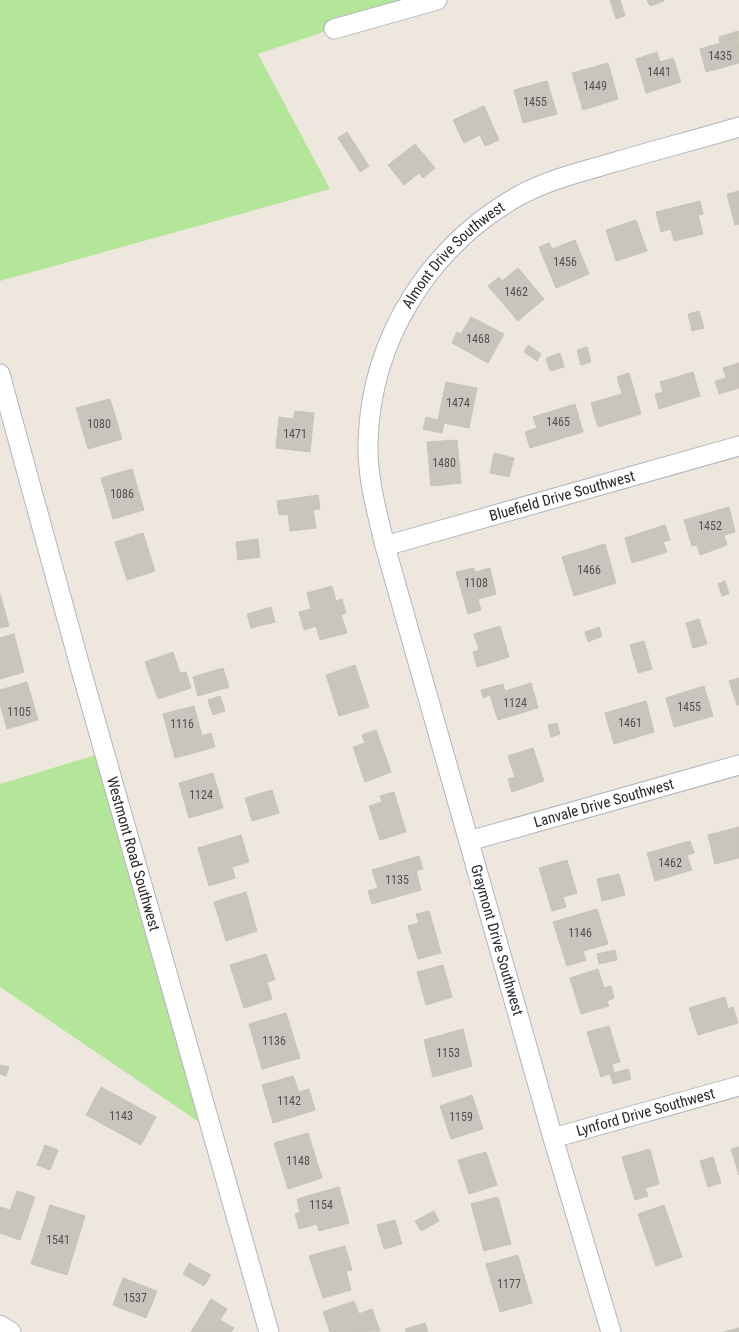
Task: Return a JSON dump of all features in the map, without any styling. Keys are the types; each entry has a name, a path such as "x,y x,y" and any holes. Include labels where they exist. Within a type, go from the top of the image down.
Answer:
{"street":[{"path":"334,29 437,0"},
{"name":"Almont Drive Southwest","path":"385,546 371,491 368,442 374,389 388,342 412,295 441,256 482,220 524,194 574,174 739,127"},
{"name":"Westmont Road Southwest","path":"0,374 81,670 269,1332"},
{"name":"Bluefield Drive Southwest","path":"385,546 739,446"},
{"name":"Graymont Drive Southwest","path":"385,546 553,1138 611,1332"},
{"name":"Lanvale Drive Southwest","path":"469,841 739,765"},
{"name":"Lynford Drive Southwest","path":"553,1138 739,1086"},
{"path":"0,1325 11,1332"}],"green space":[{"path":"0,0 418,0 258,54 330,189 0,281"},
{"path":"99,754 202,1124 0,987 0,784"}],"building":[{"path":"610,0 620,0 625,16 616,19"},
{"path":"647,0 664,0 664,1 650,6"},
{"path":"738,31 739,63 706,72 700,49 720,43 719,37"},
{"path":"657,52 660,62 673,58 681,82 646,93 636,59"},
{"path":"608,63 618,99 583,110 572,73"},
{"path":"547,81 557,114 523,123 514,90"},
{"path":"484,106 499,140 485,146 480,135 464,143 453,120"},
{"path":"347,132 369,166 360,172 338,138"},
{"path":"415,144 435,168 423,178 419,173 404,185 388,165"},
{"path":"739,191 739,224 735,225 727,194"},
{"path":"700,201 703,214 698,215 703,234 674,241 671,229 661,232 656,212"},
{"path":"636,220 647,251 616,261 606,230"},
{"path":"575,240 589,274 556,288 539,247 549,243 552,249"},
{"path":"518,268 544,299 518,321 488,286 499,277 502,281"},
{"path":"699,311 704,328 692,331 688,314"},
{"path":"471,317 504,334 488,363 452,343 457,332 461,334"},
{"path":"528,345 541,354 537,361 524,352"},
{"path":"587,347 591,362 581,365 577,350"},
{"path":"560,353 564,367 550,371 546,358"},
{"path":"739,363 739,388 719,394 715,381 726,378 723,368"},
{"path":"693,372 700,396 659,409 655,394 663,392 660,382"},
{"path":"629,373 641,414 598,427 591,403 622,394 617,377"},
{"path":"446,382 477,388 469,428 444,423 442,433 423,429 426,417 438,420"},
{"path":"110,399 122,439 88,449 76,408"},
{"path":"575,404 583,432 530,448 525,432 537,428 533,417"},
{"path":"295,411 314,413 310,452 276,448 279,417 293,419"},
{"path":"457,440 461,483 431,486 427,442"},
{"path":"494,453 514,458 509,477 490,473"},
{"path":"132,469 144,510 113,519 101,478"},
{"path":"318,495 320,509 313,510 316,528 290,531 288,514 279,515 277,501"},
{"path":"729,507 735,532 724,535 727,545 700,555 697,545 692,546 684,520"},
{"path":"665,525 670,540 663,542 667,552 632,563 625,538"},
{"path":"143,533 155,571 127,580 115,542"},
{"path":"258,539 260,557 238,560 236,542"},
{"path":"605,544 616,583 574,596 562,557"},
{"path":"474,568 475,572 490,568 496,594 478,599 481,610 468,614 456,572"},
{"path":"725,581 729,594 722,596 718,584"},
{"path":"332,586 336,601 342,599 346,613 341,615 347,633 320,640 316,626 304,630 299,612 311,609 307,593"},
{"path":"0,594 9,626 0,628"},
{"path":"271,607 275,622 251,628 247,614"},
{"path":"699,619 707,644 693,648 686,623"},
{"path":"500,626 509,657 477,667 473,652 479,650 474,634"},
{"path":"599,627 602,636 588,642 585,632"},
{"path":"14,634 24,672 0,679 0,638"},
{"path":"644,641 652,669 638,673 630,645"},
{"path":"173,652 180,673 186,672 191,688 158,699 145,662"},
{"path":"355,665 369,707 339,716 326,675"},
{"path":"223,668 229,687 198,696 193,677"},
{"path":"739,678 739,705 737,705 729,681"},
{"path":"27,682 38,720 7,729 0,704 0,690"},
{"path":"531,683 538,708 498,720 490,695 483,698 481,690 503,684 505,691"},
{"path":"704,686 713,716 674,727 666,698"},
{"path":"220,696 225,711 213,715 208,700"},
{"path":"646,701 654,732 614,744 605,713"},
{"path":"194,706 202,736 211,733 215,747 175,758 163,714"},
{"path":"557,723 560,734 551,737 548,725"},
{"path":"376,730 391,772 365,782 353,747 365,743 362,735"},
{"path":"533,748 544,781 512,792 508,779 515,777 508,756"},
{"path":"213,773 223,808 189,818 179,783"},
{"path":"272,790 279,813 252,821 245,798"},
{"path":"394,792 406,832 380,840 369,806 382,802 380,796"},
{"path":"739,827 739,858 715,864 708,835"},
{"path":"241,835 249,862 232,867 235,878 209,886 198,848"},
{"path":"690,841 694,853 687,855 692,870 655,881 647,853"},
{"path":"419,856 423,869 416,871 421,890 372,904 368,891 378,888 372,870"},
{"path":"567,860 577,893 563,897 566,907 552,911 539,868"},
{"path":"619,874 625,895 602,901 597,879"},
{"path":"246,892 257,931 226,941 214,902"},
{"path":"597,909 608,944 583,951 586,960 567,966 553,922"},
{"path":"429,911 441,953 418,959 408,926 419,923 416,914"},
{"path":"615,950 617,960 599,964 597,954"},
{"path":"266,954 275,980 267,982 272,999 244,1008 230,965"},
{"path":"443,965 452,997 426,1005 417,972"},
{"path":"598,969 604,988 611,986 614,998 607,1001 609,1006 581,1014 570,978"},
{"path":"725,997 728,1009 733,1007 738,1023 698,1035 689,1008"},
{"path":"286,1013 300,1058 262,1069 249,1024"},
{"path":"609,1026 620,1062 612,1064 614,1072 601,1077 587,1032"},
{"path":"463,1029 472,1066 433,1077 424,1040"},
{"path":"0,1065 9,1067 6,1076 0,1074"},
{"path":"628,1069 631,1079 613,1084 610,1074"},
{"path":"293,1076 299,1092 309,1089 315,1110 273,1123 262,1085"},
{"path":"101,1087 156,1117 141,1145 86,1115"},
{"path":"472,1095 483,1129 451,1139 440,1106"},
{"path":"308,1133 322,1178 288,1189 274,1143"},
{"path":"45,1145 58,1150 50,1170 37,1165"},
{"path":"739,1147 739,1175 731,1149"},
{"path":"650,1149 659,1184 645,1188 648,1196 635,1200 622,1157"},
{"path":"486,1152 497,1185 469,1194 458,1160"},
{"path":"713,1157 721,1183 708,1187 700,1161"},
{"path":"339,1187 349,1223 319,1231 317,1224 299,1229 295,1214 300,1212 297,1199"},
{"path":"17,1191 35,1197 20,1240 0,1233 0,1207 10,1210"},
{"path":"498,1197 511,1244 484,1251 471,1204"},
{"path":"50,1205 85,1216 67,1275 31,1264"},
{"path":"664,1205 682,1257 656,1266 638,1214"},
{"path":"434,1211 439,1221 421,1231 415,1221"},
{"path":"395,1220 402,1244 384,1249 377,1225"},
{"path":"345,1246 352,1270 346,1271 351,1290 323,1298 309,1256"},
{"path":"518,1255 532,1303 500,1312 486,1264"},
{"path":"189,1263 211,1275 204,1286 183,1274"},
{"path":"123,1278 157,1291 146,1318 113,1305"},
{"path":"211,1299 227,1309 220,1320 234,1328 231,1332 191,1332"},
{"path":"354,1301 359,1314 372,1309 380,1331 330,1332 323,1312"},
{"path":"425,1323 428,1332 406,1332 405,1329"},
{"path":"739,1328 739,1332 724,1332"}]}
